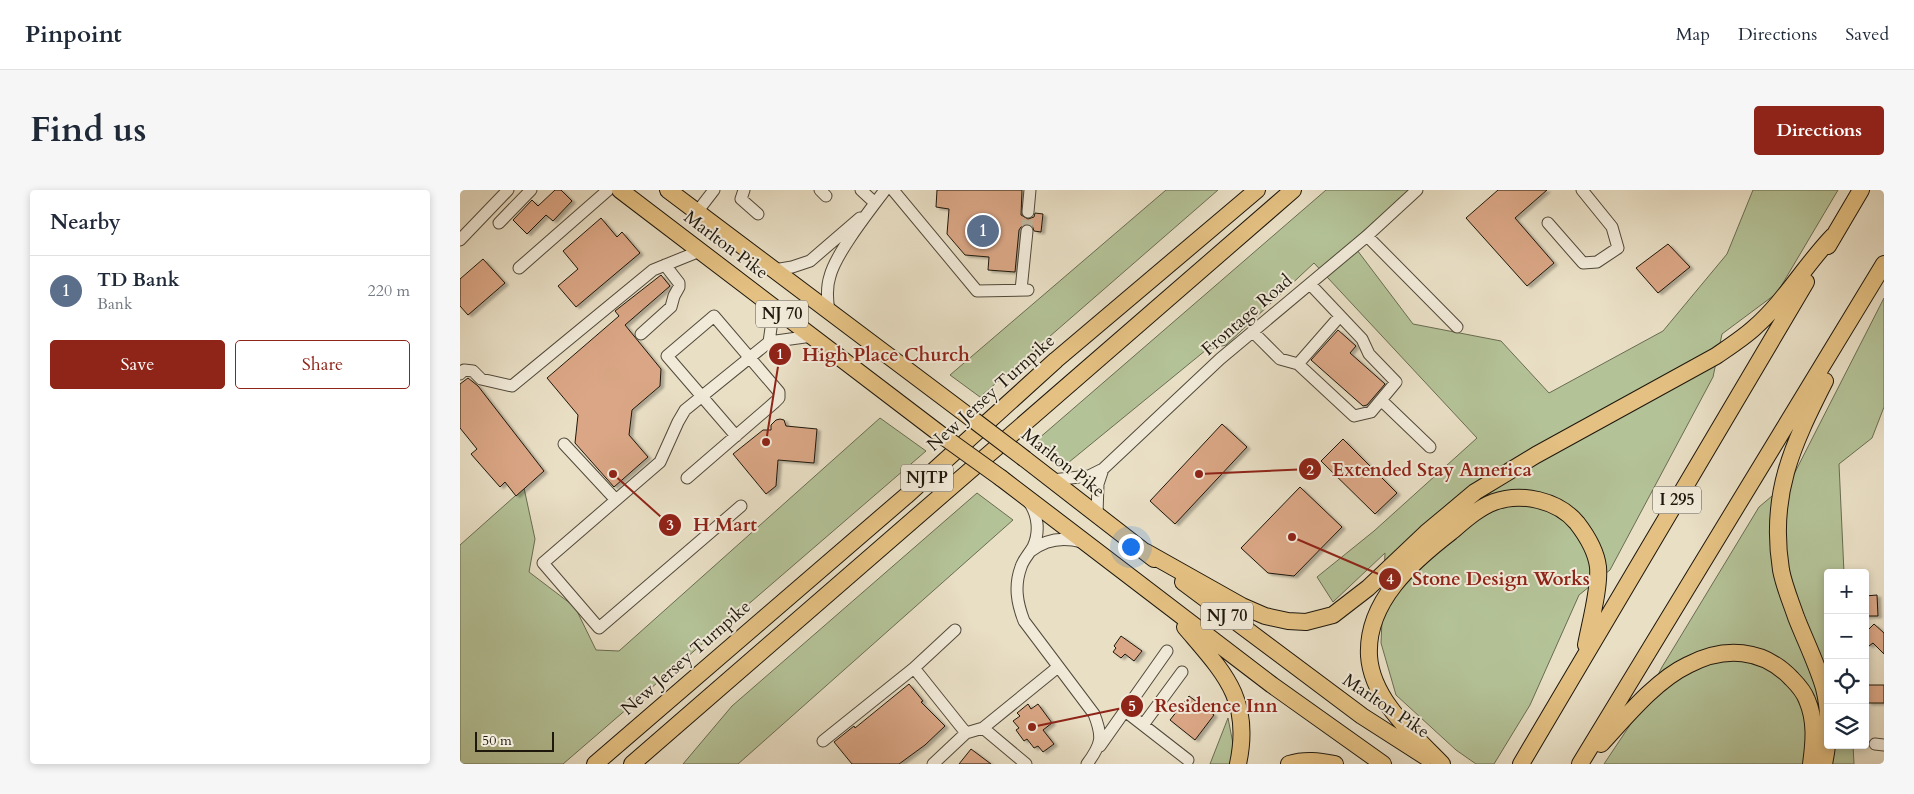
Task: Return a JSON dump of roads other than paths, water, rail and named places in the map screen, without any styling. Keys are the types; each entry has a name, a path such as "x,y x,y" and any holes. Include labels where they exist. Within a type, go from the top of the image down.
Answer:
{"highway":[{"name":"Marlton Pike","path":"620,190 1272,685 1383,764"},
{"name":"Marlton Pike","path":"668,190 1097,514 1202,598 1362,716 1437,764"},
{"name":"New Jersey Turnpike","path":"595,764 906,496 1056,360 1257,190"},
{"name":"NJTP","path":"632,764 1293,190"},
{"name":"I 295","path":"1521,764 1861,190"},
{"path":"1146,552 1242,606 1265,616 1288,621 1306,622 1333,615 1368,588 1426,533 1475,492 1536,454 1716,356 1740,339 1767,316 1834,236"},
{"path":"1581,764 1884,264"},
{"path":"1824,764 1828,732 1825,695 1789,599 1781,571 1778,512 1784,475 1799,432 1884,264"},
{"path":"1442,764 1404,725 1379,689 1372,673 1369,656 1370,638 1373,622 1397,580 1419,558 1474,513 1492,502 1518,496 1540,501 1558,508 1572,518 1588,536 1598,567 1585,656"},
{"path":"1168,606 1220,669 1237,699 1243,731 1238,764"},
{"path":"1581,764 1674,672 1708,656 1727,653 1746,654 1766,659 1780,666 1799,686 1807,699 1814,728 1811,764"},
{"path":"1289,764 1316,760 1335,764"}],"street":[{"path":"460,240 508,190"},
{"path":"499,223 532,190"},
{"path":"519,268 608,190"},
{"path":"697,212 714,190"},
{"path":"744,190 741,199 758,214"},
{"path":"861,190 873,206"},
{"path":"829,311 827,293 830,275 838,258 885,190"},
{"path":"893,190 977,290 1024,290 1027,231"},
{"path":"1028,212 1030,190"},
{"name":"Frontage Road","path":"1052,480 1089,476 1103,469 1220,359 1367,236 1417,190"},
{"path":"1548,223 1583,263 1597,262 1618,248 1612,227 1582,190"},
{"path":"774,270 810,261 873,206"},
{"path":"1367,236 1457,327"},
{"path":"461,370 473,371 481,379 512,386 653,270 700,251"},
{"path":"641,334 671,307 679,287 665,265"},
{"path":"1253,332 1280,359 1298,364 1354,416 1371,412 1396,382 1369,354 1362,339 1310,284"},
{"path":"769,342 774,307"},
{"path":"688,478 778,400 780,395 714,316 667,356 736,436"},
{"path":"1298,364 1340,316"},
{"path":"741,506 599,628 543,563 660,462 685,410 769,342 812,336"},
{"path":"1381,400 1430,447"},
{"path":"564,444 616,500"},
{"path":"1097,514 1098,484 1103,469"},
{"path":"1026,497 1034,510 1037,524 1036,538 1030,552 1021,565 1017,581 1018,606 1024,621 1094,714 1100,730 1097,750"},
{"path":"1030,552 1041,544 1057,539 1075,540 1091,547"},
{"path":"823,741 914,668 955,630"},
{"path":"1087,764 1167,651"},
{"path":"933,764 966,733 983,728 1058,666"},
{"path":"914,668 966,733"},
{"path":"1143,725 1182,672"},
{"path":"1125,711 1188,760"},
{"path":"983,728 1026,764"}],"tunnel":[{"path":"1027,231 1028,212"}],"place":[{"name":"TD Bank","path":"983,231"},
{"name":"High Place Church","path":"766,442"},
{"name":"H Mart","path":"613,474"},
{"name":"Extended Stay America","path":"1199,474"},
{"name":"Stone Design Works","path":"1292,537"},
{"name":"Residence Inn","path":"1032,727"}]}
